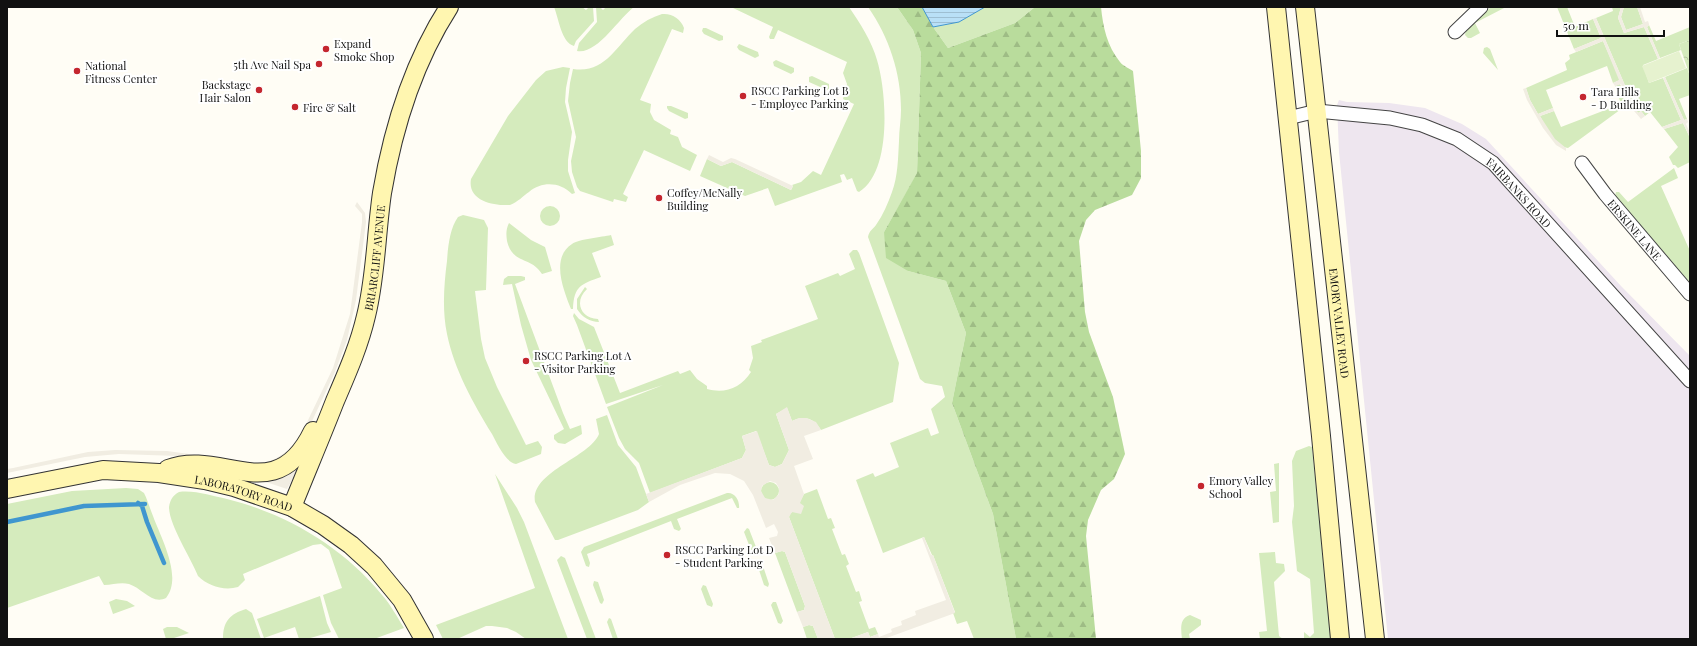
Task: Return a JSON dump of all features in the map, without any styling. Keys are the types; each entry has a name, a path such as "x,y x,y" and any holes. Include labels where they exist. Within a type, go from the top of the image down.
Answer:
{"street":[{"name":"BRIARCLIFF AVENUE","path":"292,507 361,336 370,300 382,195 391,148 401,111 418,64 449,7"},
{"path":"1276,7 1340,639"},
{"name":"EMORY VALLEY ROAD","path":"1305,7 1375,639"},
{"path":"1455,32 1481,7"},
{"name":"FAIRBANKS ROAD","path":"1288,118 1317,111 1390,118 1422,125 1457,139 1493,163 1690,381"},
{"name":"ERSKINE LANE","path":"1582,163 1606,194 1690,294"},
{"path":"159,473 175,466 199,464 244,473 258,473 281,467 295,458 306,445 341,370 354,356"},
{"name":"LABORATORY ROAD","path":"7,489 103,470 159,473 182,475 234,487 292,507 351,545 374,566 402,600 424,639"}],"shaded area":[{"path":"1621,7 1624,7 1621,17 1626,30 1643,24 1637,7 1640,7 1645,22 1648,21 1649,25 1647,27 1660,58 1658,59 1644,27 1624,33 1618,18"},
{"path":"1596,18 1633,104 1638,113 1641,111 1645,116 1641,119 1628,104 1621,84 1615,86 1613,83 1619,80 1603,41 1576,52 1574,49 1601,38 1593,19"},
{"path":"1665,77 1684,120 1687,119 1688,122 1686,124 1690,133 1690,138 1683,123 1664,129 1662,127 1681,120 1663,78"},
{"path":"1526,88 1530,100 1538,114 1553,108 1554,111 1540,116 1555,139 1566,148 1566,151 1556,145 1543,128 1527,100 1523,89"},
{"path":"1339,100 1347,102 1389,103 1425,108 1462,124 1486,139 1621,286 1690,356 1690,639 1388,639 1339,152 1337,105"},
{"path":"709,155 723,162 731,158 735,159 793,186 791,190 732,162 721,166 707,159"},
{"path":"357,202 365,213 366,222 356,300 347,340 335,372 306,434 298,447 286,457 265,466 249,469 178,456 119,454 85,457 7,473 7,469 88,452 115,450 167,451 204,456 246,465 267,462 289,450 299,439 333,368 350,314 362,222 362,214 355,206"},
{"path":"787,407 792,421 799,418 806,418 816,422 821,430 804,436 813,459 794,466 804,494 800,503 804,506 801,514 792,512 789,517 835,639 818,639 813,626 809,625 803,627 797,612 804,610 805,606 785,552 782,551 775,553 769,538 777,536 778,532 774,524 766,528 753,495 744,481 730,474 715,473 680,485 649,502 646,494 742,458 746,450 742,436 757,431 769,465 775,467 782,464 789,450 776,414","holes":["770,481 776,483 779,488 779,494 773,500 765,498 761,491 762,486"]},
{"path":"296,467 297,471 287,489 266,482 266,481"},
{"path":"924,537 931,555 933,555 955,613 884,639 849,639 868,632 870,637 878,634 879,637 892,632 891,629 902,625 901,621 916,615 915,611 946,600 922,538"}],"green space":[{"path":"554,7 582,7 586,10 589,7 593,7 594,21 576,41 574,46 566,40 563,35"},
{"path":"596,7 600,7 603,10 606,7 634,7 600,42 585,51 577,51 579,43 597,22"},
{"path":"731,7 849,7 875,53 883,92 884,131 882,150 877,168 870,182 859,192 857,191 852,178 847,180 844,174 840,175 842,182 775,206 768,188 745,196 700,176 707,159 721,166 732,162 791,190 792,185 801,182 813,171 821,175 854,104 843,99 847,84 843,73 847,62 778,30 774,39 770,39 769,37 773,27"},
{"path":"868,7 897,7 913,30 921,53 917,174 884,232 908,271 946,281 966,333 952,403 993,514 1016,639 974,639 967,621 957,624 953,613 955,612 933,555 924,537 883,553 856,480 873,473 875,477 899,467 890,443 928,428 931,436 939,433 931,409 945,397 942,386 925,383 920,379 868,237 883,213 894,186 897,167 901,110 899,83 888,43"},
{"path":"897,7 922,7 933,27 948,48 1015,23 1035,7 1101,7 1104,29 1112,49 1121,63 1133,71 1141,151 1141,178 1132,195 1095,210 1086,220 1079,241 1085,312 1089,332 1113,397 1125,454 1114,479 1101,490 1088,520 1086,536 1096,639 1016,639 993,514 952,403 966,333 946,281 908,271 886,258 884,232 917,173 921,53 913,30"},
{"path":"985,7 1035,7 1015,23 948,48 933,27 959,22"},
{"path":"1491,7 1506,7 1475,23 1480,33 1468,38 1465,35 1466,30"},
{"path":"1557,7 1567,7 1575,27 1593,19 1601,38 1574,49"},
{"path":"1612,7 1621,7 1618,18 1624,33 1644,27 1658,59 1643,65 1649,83 1663,78 1681,120 1662,127 1650,112 1645,116 1641,111 1638,113 1596,18 1613,11"},
{"path":"1624,7 1637,7 1643,24 1626,30 1621,17"},
{"path":"662,14 669,14 678,19 683,25 683,33 672,29 640,100 651,104 650,112 654,120 671,130 670,134 678,137 682,147 697,155 690,171 644,150 623,194 628,197 626,202 614,199 613,202 580,191 577,187 572,172 571,161 576,137 568,101 573,69 584,69 601,63 615,51 638,26 651,18"},
{"path":"1649,25 1656,41 1690,27 1690,40 1679,44 1681,50 1660,58 1647,27"},
{"path":"703,28 723,36 723,40 719,41 704,34 702,31"},
{"path":"1690,40 1690,76 1679,44"},
{"path":"1603,41 1620,80 1613,83 1607,66 1546,90 1553,108 1538,114 1530,100 1526,88 1567,70 1565,63 1570,59 1569,55"},
{"path":"739,44 758,52 759,56 755,58 739,50 737,47"},
{"path":"1487,47 1490,49 1498,70 1483,53 1484,48"},
{"path":"1679,51 1686,68 1649,83 1642,66"},
{"path":"776,60 794,68 794,72 791,74 774,66 773,62"},
{"path":"563,67 570,68 565,102 572,132 568,171 575,193 572,194 562,187 551,184 534,188 518,201 510,205 483,201 473,192 471,179 508,116 536,80 546,71"},
{"path":"1687,68 1690,76 1690,95 1679,99 1687,119 1684,120 1665,77"},
{"path":"812,76 829,84 829,89 827,90 809,82 809,77"},
{"path":"1620,84 1628,104 1568,148 1563,147 1555,140 1540,116 1554,111 1561,127 1621,104 1615,86"},
{"path":"667,106 671,106 688,113 688,118 685,119 669,111"},
{"path":"1683,123 1690,138 1690,162 1678,168 1673,165 1669,157 1678,147 1664,129"},
{"path":"1674,168 1678,178 1661,186 1690,251 1690,283 1615,196 1616,192 1619,192 1628,202"},
{"path":"550,206 557,209 560,216 557,223 550,226 543,223 540,216 543,209"},
{"path":"463,215 484,220 488,228 486,290 475,291 485,358 497,387 526,445 538,441 542,447 541,454 516,464 508,460 502,452 471,398 454,360 447,334 444,316 444,297 449,243 455,221 458,217"},
{"path":"509,223 531,240 545,247 552,271 542,274 538,268 513,254 507,241 506,232"},
{"path":"611,235 614,245 592,253 601,277 580,287 575,295 573,309 571,309 562,284 560,266 565,250 575,242"},
{"path":"853,250 857,250 859,253 899,363 893,402 821,430 812,420 801,418 792,421 787,408 776,414 789,450 782,464 775,467 769,465 756,431 742,436 746,450 742,458 650,493 639,463 625,449 607,407 663,385 606,404 573,316 574,313 579,319 594,327 620,393 678,371 680,374 690,370 697,379 707,386 707,389 720,391 726,390 737,386 747,378 751,372 749,370 753,358 751,346 762,342 761,340 818,319 805,286 838,273 840,276 855,269 849,254"},
{"path":"508,276 525,277 525,280 515,284 563,413 570,429 581,425 582,434 565,444 558,443 554,439 554,435 564,429 531,360 521,325 512,284 503,285 504,279"},
{"path":"585,287 587,289 581,299 581,308 587,316 598,319 599,322 586,318 577,309 577,299"},
{"path":"607,415 618,445 636,467 649,502 638,510 555,540 535,502 536,491 541,482 550,474 584,451 593,443 599,434 596,419"},
{"path":"1309,446 1312,447 1331,639 1304,639 1304,632 1310,637 1314,633 1310,579 1297,571 1292,522 1294,506 1292,461 1296,451"},
{"path":"1279,463 1279,522 1273,523 1270,492 1276,491 1274,464"},
{"path":"495,474 517,508 524,522 568,639 526,639 507,628 486,626 457,639 443,639 436,625 535,588"},
{"path":"770,482 776,485 779,491 776,497 770,500 764,497 761,491 764,485"},
{"path":"126,488 138,489 144,493 169,557 172,579 171,589 166,598 161,600 152,598 129,584 123,583 104,585 99,576 7,608 7,504 72,491"},
{"path":"817,489 828,519 831,518 835,528 832,529 842,555 845,554 849,564 846,566 856,592 859,591 862,601 859,602 869,629 875,627 878,634 870,637 868,632 849,639 835,639 789,517 790,513 795,511 804,494"},
{"path":"179,492 203,494 249,505 292,523 332,547 367,578 388,603 404,628 374,639 339,639 331,623 323,595 342,588 329,550 321,544 313,545 243,574 245,580 238,587 216,587 202,580 198,576 176,532 170,514 170,502 173,496"},
{"path":"727,493 735,495 739,503 739,508 737,508 732,498 677,519 681,529 679,531 674,529 671,521 587,554 590,563 589,567 586,566 581,552 584,547"},
{"path":"747,528 749,529 756,547 753,551 751,550 744,532"},
{"path":"782,551 785,552 805,606 804,610 797,612 775,553"},
{"path":"1275,552 1276,563 1284,564 1285,571 1274,582 1279,636 1283,639 1260,639 1259,632 1267,631 1259,553"},
{"path":"561,556 565,558 596,639 587,639 557,560"},
{"path":"759,565 763,566 769,584 768,587 764,585 758,567"},
{"path":"594,581 598,582 604,600 602,604 600,603 593,585"},
{"path":"703,585 706,586 713,604 712,607 707,605 701,589"},
{"path":"320,596 331,632 307,639 299,639 295,627 264,638 257,619"},
{"path":"116,599 127,601 135,606 113,614 109,602"},
{"path":"773,602 776,602 783,621 781,624 778,623 771,605"},
{"path":"246,609 252,613 261,639 223,639 224,627 228,619 236,613"},
{"path":"1190,615 1201,620 1201,625 1189,634 1190,639 1182,639 1182,622"},
{"path":"609,618 611,619 618,639 613,639 607,622"},
{"path":"809,625 813,626 818,639 807,639 803,627"},
{"path":"167,627 177,627 189,633 171,639 166,639 163,629"}],"water":[{"path":"922,7 985,7 959,22 933,27"}],"waterway":[{"path":"138,503 142,506 164,563"},
{"path":"7,522 84,506 145,504"}],"place":[{"name":"Expand Smoke Shop","path":"326,49"},
{"name":"5th Ave Nail Spa","path":"319,64"},
{"name":"National Fitness Center","path":"77,71"},
{"name":"Backstage Hair Salon","path":"259,90"},
{"name":"RSCC Parking Lot B - Employee Parking","path":"743,96"},
{"name":"Tara Hills - D Building","path":"1583,97"},
{"name":"Fire & Salt","path":"295,107"},
{"name":"Coffey/McNally Building","path":"659,198"},
{"name":"RSCC Parking Lot A - Visitor Parking","path":"526,361"},
{"name":"Emory Valley School","path":"1201,486"},
{"name":"RSCC Parking Lot D - Student Parking","path":"667,555"}]}
